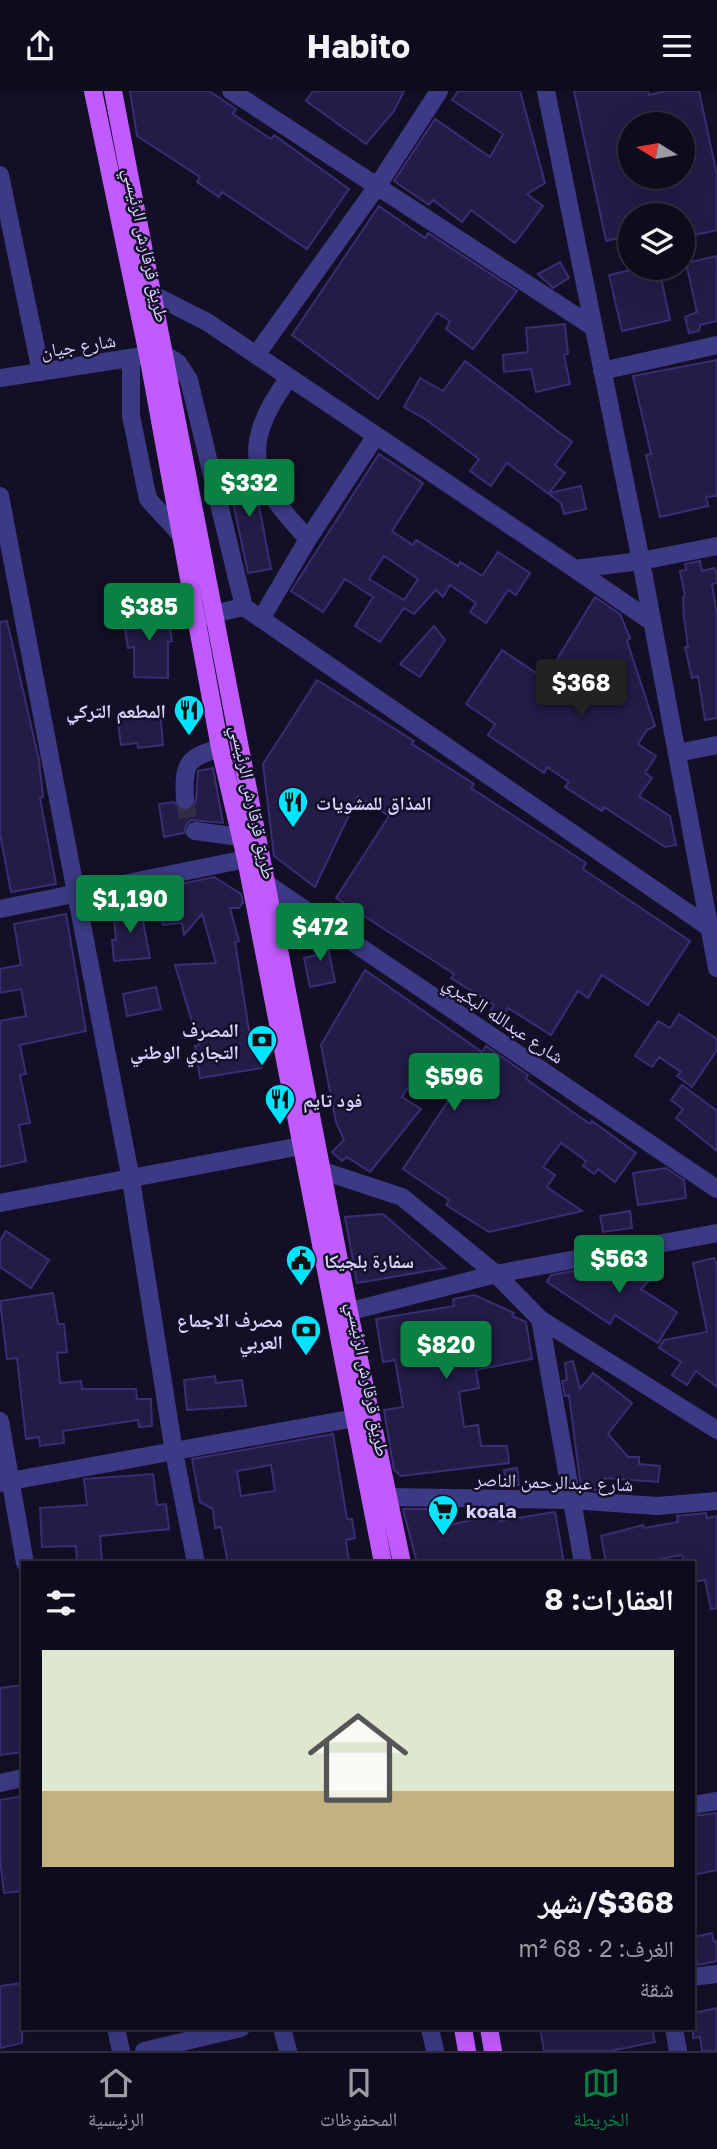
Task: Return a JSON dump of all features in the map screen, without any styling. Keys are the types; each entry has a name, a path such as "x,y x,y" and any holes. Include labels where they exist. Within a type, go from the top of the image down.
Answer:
{"main road":[{"name":"طريق قرقارش الرئيسي","path":"93,91 147,355 220,748 246,859 301,1146 390,1497 402,1561"},
{"name":"طريق قرقارش الرئيسي","path":"113,91 150,293 147,355 215,614 323,1171 355,1418 383,1561"},
{"path":"463,2030 467,2051"},
{"path":"489,2030 493,2051"}],"street":[{"path":"231,91 593,327"},
{"path":"256,355 378,185 439,91"},
{"path":"546,91 652,622 717,968"},
{"path":"0,176 41,372"},
{"path":"150,293 207,322 652,622"},
{"path":"602,371 717,345"},
{"name":"شارع جيان","path":"0,378 147,355"},
{"path":"180,534 148,499 131,416 147,355 178,363 189,380 244,607 707,926"},
{"path":"288,379 270,405 262,423 258,464 263,485 275,504 308,539"},
{"path":"261,619 308,539 374,437"},
{"path":"0,496 131,1180 174,1452 196,1561"},
{"path":"575,569 640,561 717,546"},
{"path":"195,618 244,607"},
{"path":"677,753 717,745"},
{"path":"185,800 184,776 194,755 220,748"},
{"path":"195,831 240,837"},
{"path":"0,909 246,859"},
{"name":"شارع عبدالله البكيري","path":"267,884 717,1189"},
{"path":"0,1203 301,1146"},
{"path":"323,1171 402,1197 496,1274 540,1319 717,1430"},
{"path":"342,1314 496,1274 717,1233"},
{"path":"540,1319 583,1561"},
{"path":"5,1482 355,1418"},
{"path":"0,1420 5,1482 25,1561"},
{"name":"شارع عبدالرحمن الناصر","path":"390,1497 571,1500 657,1506 717,1501"},
{"path":"0,1783 21,1778"},
{"path":"695,1805 717,1801"},
{"path":"695,1977 717,1974"},
{"path":"116,2030 121,2051"},
{"path":"144,2051 169,2048 234,2030"},
{"path":"283,2030 288,2051"},
{"path":"430,2030 435,2051"},
{"path":"674,2030 678,2051"}],"building":[{"path":"130,91 209,91 236,109 233,114 271,139 274,135 349,189 307,249 222,192 219,197 197,182 200,177 137,136"},
{"path":"313,91 404,91 394,111 366,144 306,101"},
{"path":"458,91 520,91 545,183 527,194 543,206 515,243 471,210 462,222 433,200 429,205 394,181 435,119 490,157 503,134 452,100"},
{"path":"574,91 648,91 649,95 666,91 699,91 717,175 717,230 695,235 695,203 618,203 618,238 606,241"},
{"path":"379,206 425,238 428,233 517,291 473,349 446,329 450,321 437,313 378,399 292,335"},
{"path":"717,256 717,321 700,325 699,331 689,333 685,317 697,312 690,280 695,280 695,261"},
{"path":"560,262 569,278 553,288 538,274"},
{"path":"618,273 618,280 662,280 670,320 622,331 609,275"},
{"path":"565,324 568,354 564,355 570,384 536,392 531,369 504,372 503,355 528,352 526,328"},
{"path":"717,360 717,496 706,497 708,506 660,517 646,455 651,454 633,376"},
{"path":"465,361 572,442 555,465 565,473 549,493 581,486 586,509 564,514 561,503 507,463 491,486 470,471 479,459 425,419 404,407 420,378 443,391"},
{"path":"379,454 423,483 392,531 413,545 416,540 458,566 460,562 482,576 498,552 530,573 516,595 508,590 486,623 470,612 476,603 450,585 443,597 436,590 414,614 404,608 380,642 355,626 373,597 345,579 323,612 291,591","holes":["384,556 418,579 404,600 369,579"]},
{"path":"247,465 256,490 271,569 248,573 226,469"},
{"path":"700,561 702,571 715,568 717,576 717,583 712,584 717,616 717,718 705,720 698,676 692,678 685,647 688,647 684,618 685,596 680,571 686,570 685,564"},
{"path":"595,597 620,614 630,638 627,641 655,726 647,730 638,744 656,756 645,773 652,778 639,796 670,816 676,845 665,847 604,807 602,811 565,787 569,782 547,767 544,773 488,735 495,724 466,704 502,650 545,679"},
{"path":"167,609 172,641 168,642 168,678 134,677 134,647 128,648 123,617"},
{"path":"7,621 39,760 43,797 40,798 56,884 11,892 0,834 0,622"},
{"path":"434,626 445,640 420,677 400,664"},
{"path":"317,680 414,741 412,744 474,784 471,788 586,863 583,869 690,941 648,1005 602,975 588,998 578,991 551,1035 508,1008 501,1020 489,1013 494,1005 451,978 454,974 336,898 389,816 358,796 315,887 274,856 263,764"},
{"path":"160,711 163,745 138,748 137,743 121,745 117,716"},
{"path":"213,768 223,823 191,820 184,833 164,837 159,804 174,802 180,810 192,809 196,800 198,771"},
{"path":"214,877 241,894 243,902 239,908 230,908 239,941 235,942 250,1037 257,1036 262,1068 200,1078 195,1046 199,1045 175,965 216,963 202,914 184,935 182,923 163,925 157,903 153,904 147,891"},
{"path":"140,906 150,958 114,961 112,940 116,940 113,910"},
{"path":"66,914 86,1031 20,1045 26,1074 20,1075 30,1123 19,1125 26,1161 0,1167 0,1021 26,1016 21,989 0,993 0,969 21,965 14,924"},
{"path":"315,930 326,937 335,982 310,987 304,958 320,954 310,939"},
{"path":"365,970 482,1052 486,1046 528,1075 526,1079 636,1153 615,1182 598,1169 594,1174 583,1166 586,1161 561,1143 543,1167 555,1175 547,1187 582,1211 489,1232 446,1205 449,1200 403,1169 462,1080 428,1057 402,1097 421,1109 370,1172 347,1157 342,1161 332,1152 344,1140 336,1122 321,1045"},
{"path":"156,987 161,1009 127,1016 123,994"},
{"path":"679,1014 717,1039 717,1050 692,1087 677,1076 681,1072 659,1057 652,1067 635,1056 658,1021 670,1028"},
{"path":"682,1085 717,1111 717,1151 676,1118 683,1109 671,1100"},
{"path":"666,1168 684,1180 686,1198 638,1205 633,1173"},
{"path":"630,1211 632,1228 603,1232 600,1216"},
{"path":"383,1214 445,1268 357,1283 345,1217"},
{"path":"6,1231 49,1260 31,1288 0,1267 0,1241"},
{"path":"650,1257 655,1261 657,1272 641,1289 677,1312 658,1343 615,1315 610,1324 547,1282 551,1275"},
{"path":"714,1258 717,1266 717,1387 696,1371 687,1385 672,1375 681,1362 659,1348 664,1340 707,1332 693,1263"},
{"path":"53,1293 58,1324 64,1324 67,1352 57,1353 60,1383 81,1381 82,1389 136,1389 137,1399 151,1399 152,1426 139,1427 138,1420 63,1431 64,1443 40,1446 39,1437 26,1439 17,1358 7,1359 0,1301"},
{"path":"474,1295 514,1313 512,1316 526,1322 532,1359 476,1370 479,1388 459,1392 464,1427 478,1425 481,1446 507,1446 509,1463 401,1476 394,1470 384,1410 403,1407 395,1360 383,1362 376,1319 454,1306 453,1299"},
{"path":"573,1361 580,1389 593,1373 632,1403 608,1434 628,1457 639,1457 639,1464 660,1466 658,1482 605,1478 602,1491 581,1488 569,1395 565,1396 562,1381 567,1380 565,1363"},
{"path":"215,1376 216,1383 242,1380 246,1406 187,1410 184,1380"},
{"path":"333,1434 347,1519 352,1519 355,1538 346,1540 349,1561 228,1561 221,1527 215,1528 213,1509 200,1502 192,1459","holes":["271,1465 275,1491 241,1496 237,1471"]},
{"path":"517,1468 519,1485 507,1486 504,1470"},
{"path":"153,1474 157,1505 166,1504 169,1529 100,1536 102,1561 77,1561 76,1546 42,1547 40,1508 87,1505 84,1479"},
{"path":"403,1509 441,1509 445,1526 498,1514 499,1521 555,1512 564,1561 416,1561"},
{"path":"706,1513 707,1518 717,1516 717,1608 711,1609 705,1580 695,1582 695,1561 684,1561 682,1555 650,1561 606,1561 601,1536 643,1525 644,1528 678,1522 677,1516"},
{"path":"21,1685 21,1752 0,1755 0,1688"},
{"path":"21,1796 21,1891 4,1893 0,1859 0,1800"},
{"path":"717,1813 717,1870 695,1875 695,1816"},
{"path":"712,1933 714,1942 717,1941 717,1961 697,1965 695,1937"},
{"path":"21,1983 22,2030 22,2043 0,2048 0,1986"},
{"path":"717,2008 717,2051 702,2051 700,2037 693,2038 695,2013"},
{"path":"540,2030 652,2030 655,2042 610,2051 544,2051"}],"tunnel":[{"path":"185,800 189,825 195,831"}],"place":[{"name":"المطعم التركي","path":"189,737"},
{"name":"المذاق للمشويات","path":"293,829"},
{"name":"المصرف التجاري الوطني","path":"262,1067"},
{"name":"فود تايم","path":"280,1126"},
{"name":"سفارة بلجيكا","path":"301,1287"},
{"name":"مصرف الاجماع العربي","path":"306,1357"},
{"name":"koala","path":"443,1537"}]}
